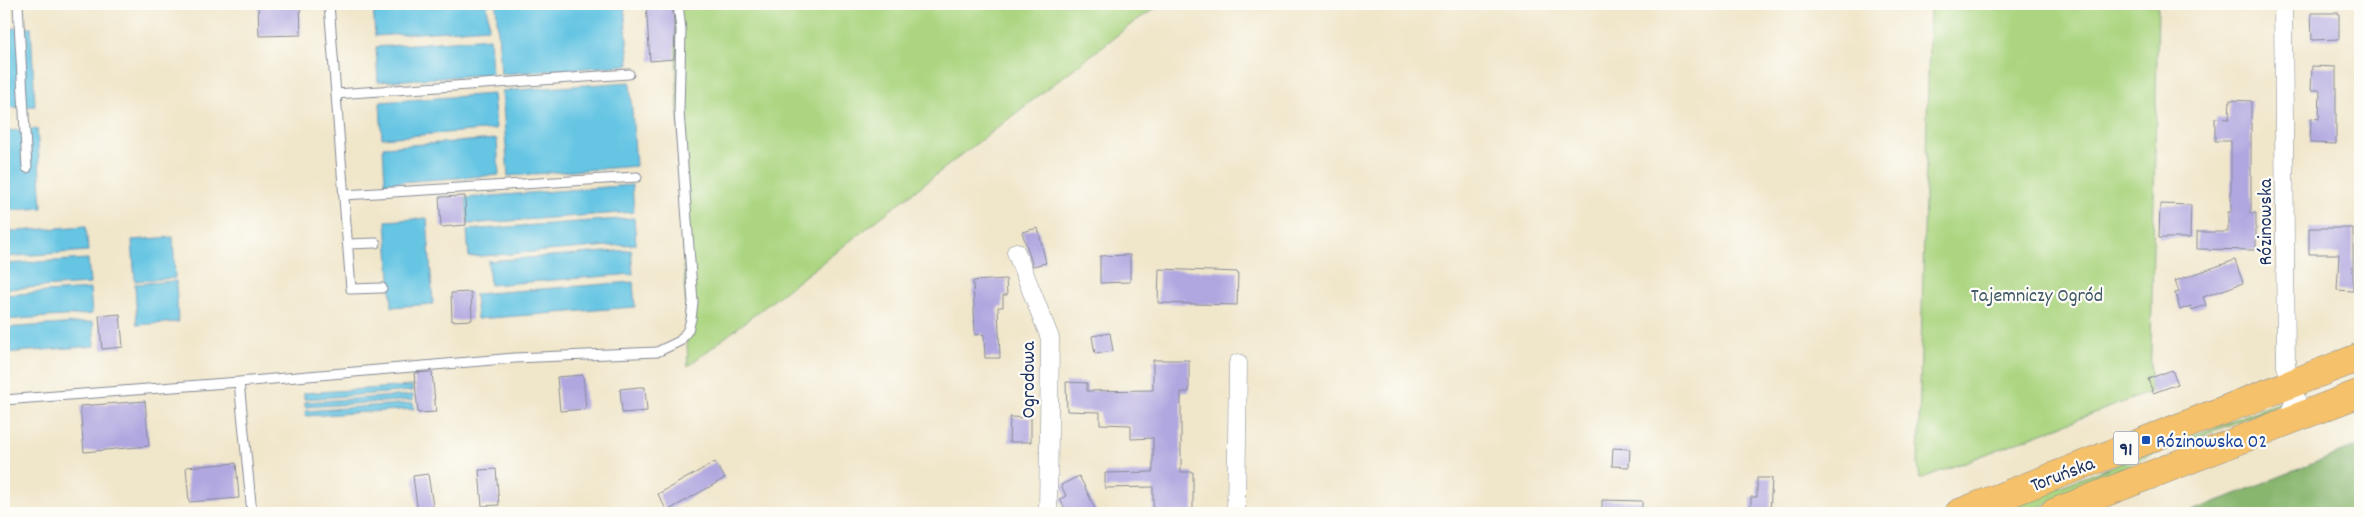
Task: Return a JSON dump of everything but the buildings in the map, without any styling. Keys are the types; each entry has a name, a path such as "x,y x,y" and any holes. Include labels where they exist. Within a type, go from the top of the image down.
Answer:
{"main road":[{"name":"Toruńska","path":"1959,513 2360,356"},
{"name":"Toruńska","path":"2053,513 2360,393"}],"street":[{"name":"Rózinowska","path":"2272,428 2293,408 2296,398 2286,366 2283,4"},
{"name":"Ogrodowa","path":"1016,252 1050,338 1048,513"},
{"path":"1236,513 1238,363"}],"lane":[{"path":"18,4 28,168"},
{"path":"329,4 351,290 382,288"},
{"path":"4,400 515,358 657,352 680,341 688,330 693,302 679,112 681,55 678,4"},
{"path":"336,94 628,74"},
{"path":"344,195 637,177"},
{"path":"348,244 376,243"},
{"path":"239,382 252,513"}],"green space":[{"path":"674,4 1162,4 1134,22 688,366"},
{"name":"Tajemniczy Ogród","path":"1930,4 2158,4 2150,392 1920,479 1918,465"},
{"path":"2285,400 2277,406 2134,462 2057,500 2024,513 1991,513"},
{"path":"2360,445 2360,513 2187,513"}],"water":[{"path":"373,4 487,4 489,28 375,36"},
{"path":"496,4 624,4 629,65 501,74"},
{"path":"31,27 35,106 4,108 4,29"},
{"path":"490,38 492,74 378,82 376,47"},
{"path":"630,82 636,166 508,176 502,91"},
{"path":"493,94 496,129 382,138 380,102"},
{"path":"37,129 42,208 4,211 4,131"},
{"path":"497,139 499,175 385,183 383,147"},
{"path":"632,185 634,212 468,224 466,198"},
{"path":"427,218 433,304 392,307 386,221"},
{"path":"634,218 636,244 469,257 467,230"},
{"path":"86,226 88,251 4,257 4,232"},
{"path":"173,237 175,278 135,281 132,240"},
{"path":"631,250 633,274 490,285 488,261"},
{"path":"88,259 90,284 4,289 4,264"},
{"path":"176,281 178,322 137,325 135,284"},
{"path":"633,282 635,307 477,319 475,294"},
{"path":"90,289 92,314 4,320 4,295"},
{"path":"93,322 95,346 4,353 4,328"},
{"path":"412,386 412,391 304,399 304,393"},
{"path":"413,395 413,400 305,407 305,402"},
{"path":"413,403 414,409 306,416 305,411"}],"place":[{"name":"Rózinowska 02","path":"2146,440"}]}
